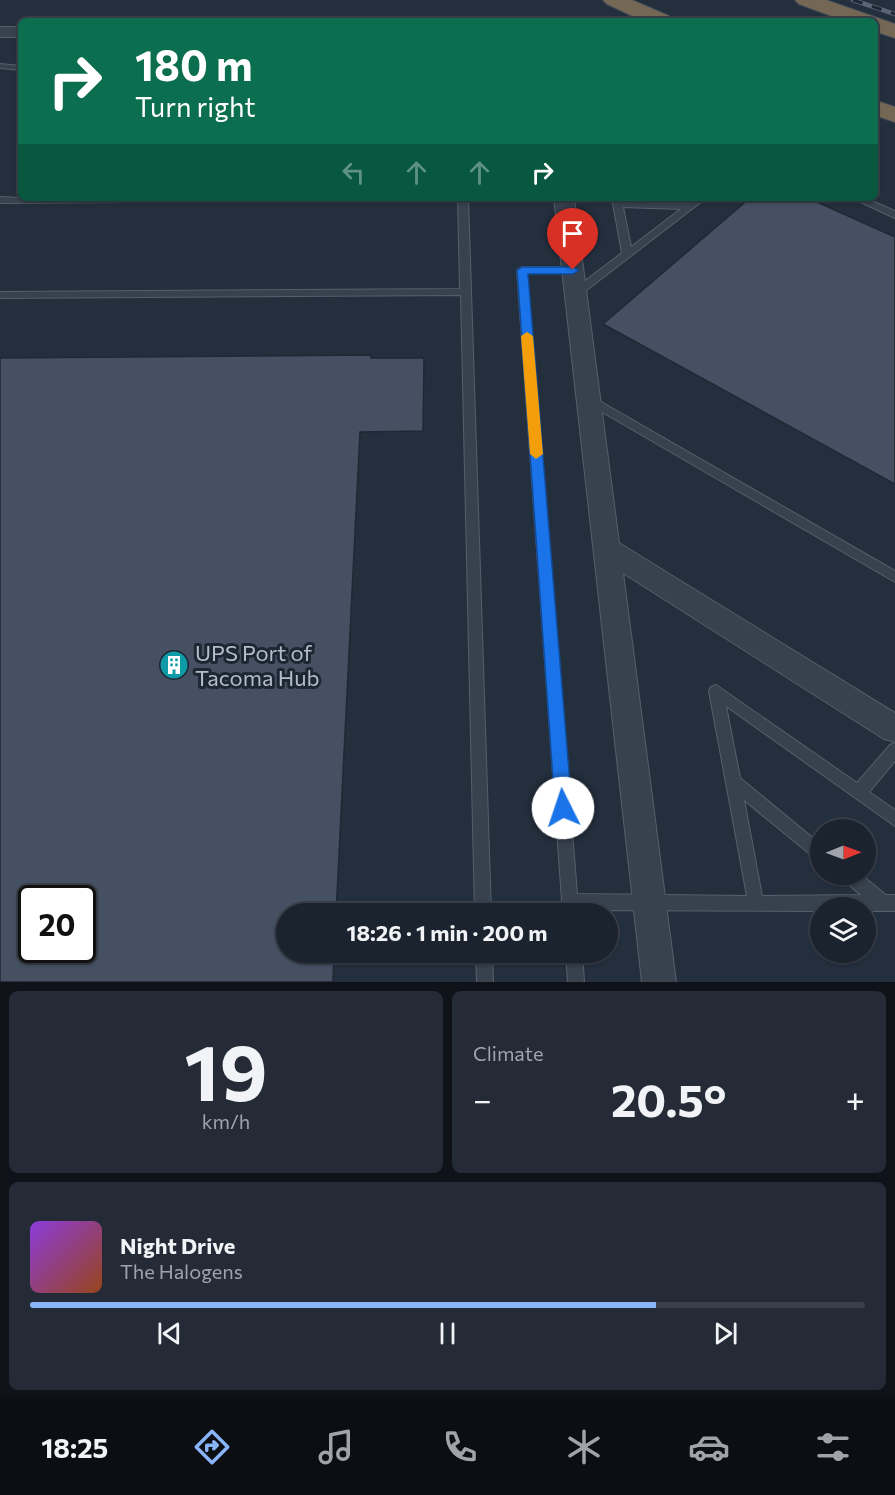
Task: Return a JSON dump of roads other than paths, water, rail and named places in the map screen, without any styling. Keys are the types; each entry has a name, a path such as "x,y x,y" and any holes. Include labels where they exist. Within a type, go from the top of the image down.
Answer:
{"highway":[{"path":"614,0 654,18"},
{"path":"806,0 857,18"},
{"path":"878,25 895,31"},
{"path":"878,109 895,115"}],"street":[{"path":"0,32 18,32"},
{"path":"564,201 659,982"},
{"path":"607,549 895,729"}],"lane":[{"path":"0,66 18,68"},
{"path":"0,200 18,200"},
{"path":"463,201 483,903"},
{"path":"627,254 618,201 691,206"},
{"path":"571,903 522,270 574,282 627,254 697,201"},
{"path":"864,201 895,215"},
{"path":"0,295 466,292"},
{"path":"589,399 895,577"},
{"path":"756,904 716,691 895,819"},
{"path":"858,793 895,750"},
{"path":"733,782 810,845"},
{"path":"864,885 889,903"},
{"path":"618,906 889,903"},
{"path":"484,963 485,982"},
{"path":"575,963 576,982"}],"railway":[{"path":"853,0 895,14"}],"place":[{"name":"UPS Port of Tacoma Hub","path":"174,665"}]}
